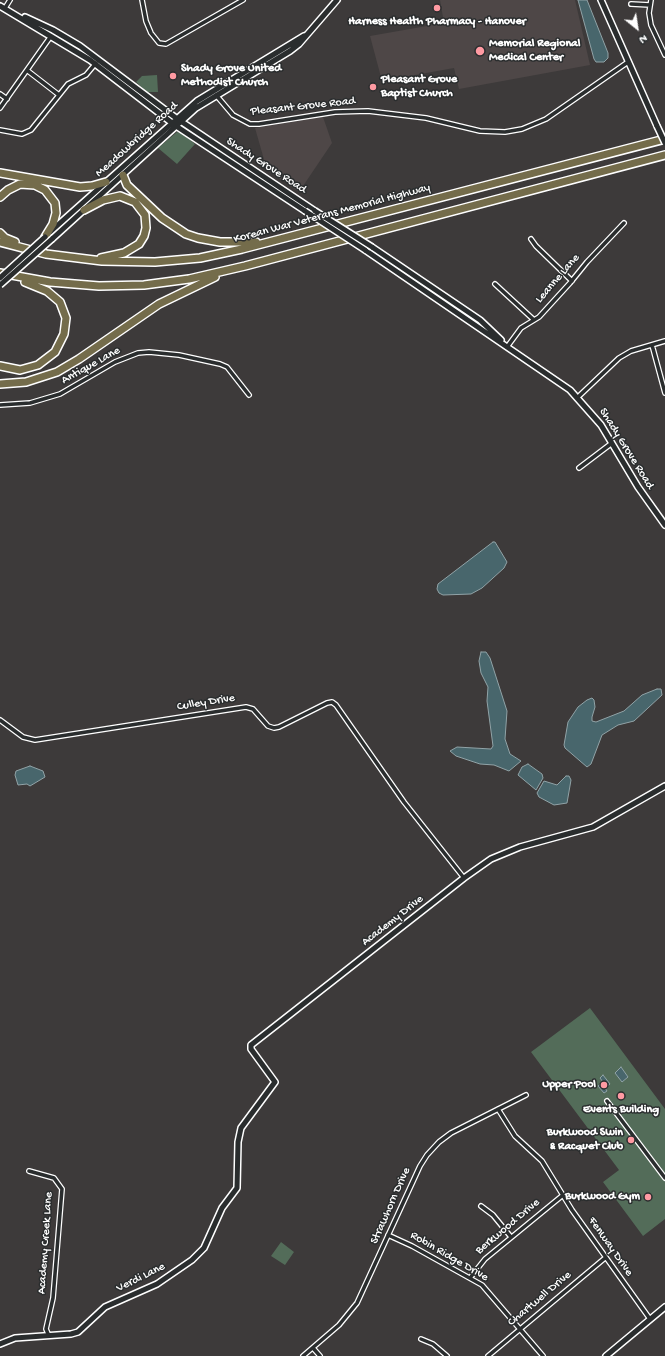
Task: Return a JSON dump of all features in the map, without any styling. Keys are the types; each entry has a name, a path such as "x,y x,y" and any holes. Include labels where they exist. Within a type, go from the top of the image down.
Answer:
{"highway":[{"name":"Korean War Veterans Memorial Highway","path":"0,242 25,249 88,260 140,262 188,259 230,252 274,241 665,139"},
{"path":"0,273 78,285 126,286 169,282 233,269 665,155"},
{"path":"0,173 80,187 92,186 106,182"},
{"path":"123,175 127,185 162,218 186,234 198,238 227,243 274,241"},
{"path":"0,197 20,184 35,185 45,190 53,200 56,209 49,238"},
{"path":"84,210 108,198 123,197 132,200 139,205 145,215 146,223 144,236 133,248 119,254 88,260"},
{"path":"0,233 5,238 25,249"},
{"path":"0,384 26,382 57,372 79,359 165,301 233,269"},
{"path":"0,366 20,370 42,363 57,349 63,338 66,326 63,308 54,295 35,285 21,282 12,276"}],"main road":[{"name":"Meadowbridge Road","path":"49,238 84,210 123,175 178,120 215,92 311,31 337,0"},
{"path":"601,0 665,143"},
{"name":"Shady Grove Road","path":"5,8 97,61 174,124 365,250 560,382 578,397 595,417 638,486 665,525"},
{"name":"Shady Grove Road","path":"5,8 53,30 178,120 372,247 480,320 507,347"},
{"name":"Meadowbridge Road","path":"49,238 106,182 174,124"},
{"path":"0,278 49,238"},
{"path":"0,286 49,238"},
{"path":"414,283 418,278"},
{"name":"Academy Drive","path":"238,1142 240,1128 276,1082 251,1049 251,1045 464,878 491,859 508,851 599,824 665,786"},
{"name":"Verdi Lane","path":"0,1344 15,1338 49,1336 78,1332 105,1307 157,1284 198,1254 210,1238 222,1208 237,1188 238,1142"},
{"path":"606,1356 665,1307"}],"street":[{"path":"5,8 10,0"},
{"path":"142,0 148,27 154,38 162,44 174,40 243,0"},
{"path":"651,0 651,25 665,55"},
{"path":"631,4 650,5"},
{"path":"0,108 28,72 52,36"},
{"path":"0,130 19,134 29,132 69,82 86,75 97,61"},
{"name":"Pleasant Grove Road","path":"215,92 233,115 250,124 259,124 335,112 368,111 426,118 480,131 505,132 530,126 546,118 628,62"},
{"path":"28,72 59,95"},
{"path":"0,94 7,99"},
{"name":"Leanne Lane","path":"507,347 521,328 534,320 572,281 587,262 624,223"},
{"path":"531,239 536,246 572,281"},
{"path":"495,284 534,320"},
{"path":"578,397 619,358 631,351 665,341"},
{"path":"652,345 665,392"},
{"name":"Antique Lane","path":"0,405 30,403 60,394 115,362 138,353 149,352 179,355 220,364 227,367 249,396"},
{"path":"579,468 612,443"},
{"name":"Culley Drive","path":"0,720 23,737 35,740 246,707 253,709 268,726 274,728 332,702 336,705 404,802 464,878"},
{"name":"Strawhorn Drive","path":"303,1356 339,1325 357,1303 420,1166 433,1148 451,1133 526,1095"},
{"path":"607,1101 665,1178"},
{"name":"Fenway Drive","path":"498,1109 515,1136 542,1161 562,1195 650,1320"},
{"name":"Academy Creek Lane","path":"29,1171 54,1178 62,1189 53,1298 46,1329 49,1336"},
{"name":"Berkwood Drive","path":"470,1278 478,1266 562,1195"},
{"path":"482,1206 493,1215 511,1237"},
{"name":"Robin Ridge Drive","path":"388,1235 470,1278 486,1289 543,1356"},
{"name":"Chartwell Drive","path":"488,1356 605,1258"},
{"path":"421,1339 433,1344 447,1356"},
{"path":"313,1348 320,1356"}],"shaded area":[{"name":"Memorial Regional Medical Center","path":"440,0 575,0 590,65 459,89 454,68 382,81 370,36 444,23"},
{"path":"323,117 332,143 299,192 267,170 255,128"}],"green space":[{"path":"157,75 158,92 147,92 136,82 142,76"},
{"path":"177,132 182,133 195,144 177,164 158,148"},
{"name":"Burkwood Swin & Racquet Club","path":"590,1008 665,1109 665,1219 643,1236 603,1182 619,1170 531,1052"},
{"path":"281,1242 294,1252 285,1265 271,1256"}],"water":[{"path":"578,0 587,0 608,53 608,58 604,62 596,62 594,59"},
{"path":"495,542 507,562 504,568 482,588 471,594 443,595 439,593 437,589 438,584"},
{"path":"481,652 486,652 490,658 507,711 505,739 510,754 521,761 509,771 494,765 480,764 456,756 450,751 457,747 491,749 493,746 487,701 488,687 481,673 479,661"},
{"path":"657,689 661,689 662,695 634,721 618,725 602,735 591,764 587,767 565,748 564,745 568,722 578,707 587,700 592,698 594,700 595,707 592,721 596,722 624,711 642,695"},
{"path":"528,764 542,774 543,778 536,790 518,775 522,767"},
{"path":"30,766 43,771 45,777 30,786 27,784 18,785 15,775 16,771"},
{"path":"566,776 569,776 571,780 567,803 554,805 539,797 537,793 544,781 557,785"},
{"path":"621,1067 628,1077 622,1082 615,1073"},
{"name":"Upper Pool","path":"603,1075 610,1084 605,1088 607,1091 604,1093 598,1086 603,1082 600,1078"}],"place":[{"name":"Harness Health Pharmacy - Hanover","path":"437,8"},
{"name":"Memorial Regional Medical Center","path":"480,51"},
{"name":"Shady Grove United Methodist Church","path":"173,76"},
{"name":"Pleasant Grove Baptist Church","path":"373,87"},
{"name":"Upper Pool","path":"604,1085"},
{"name":"Events Building","path":"621,1096"},
{"name":"Burkwood Swin & Racquet Club","path":"631,1140"},
{"name":"Burkwood Gym","path":"648,1197"}]}
